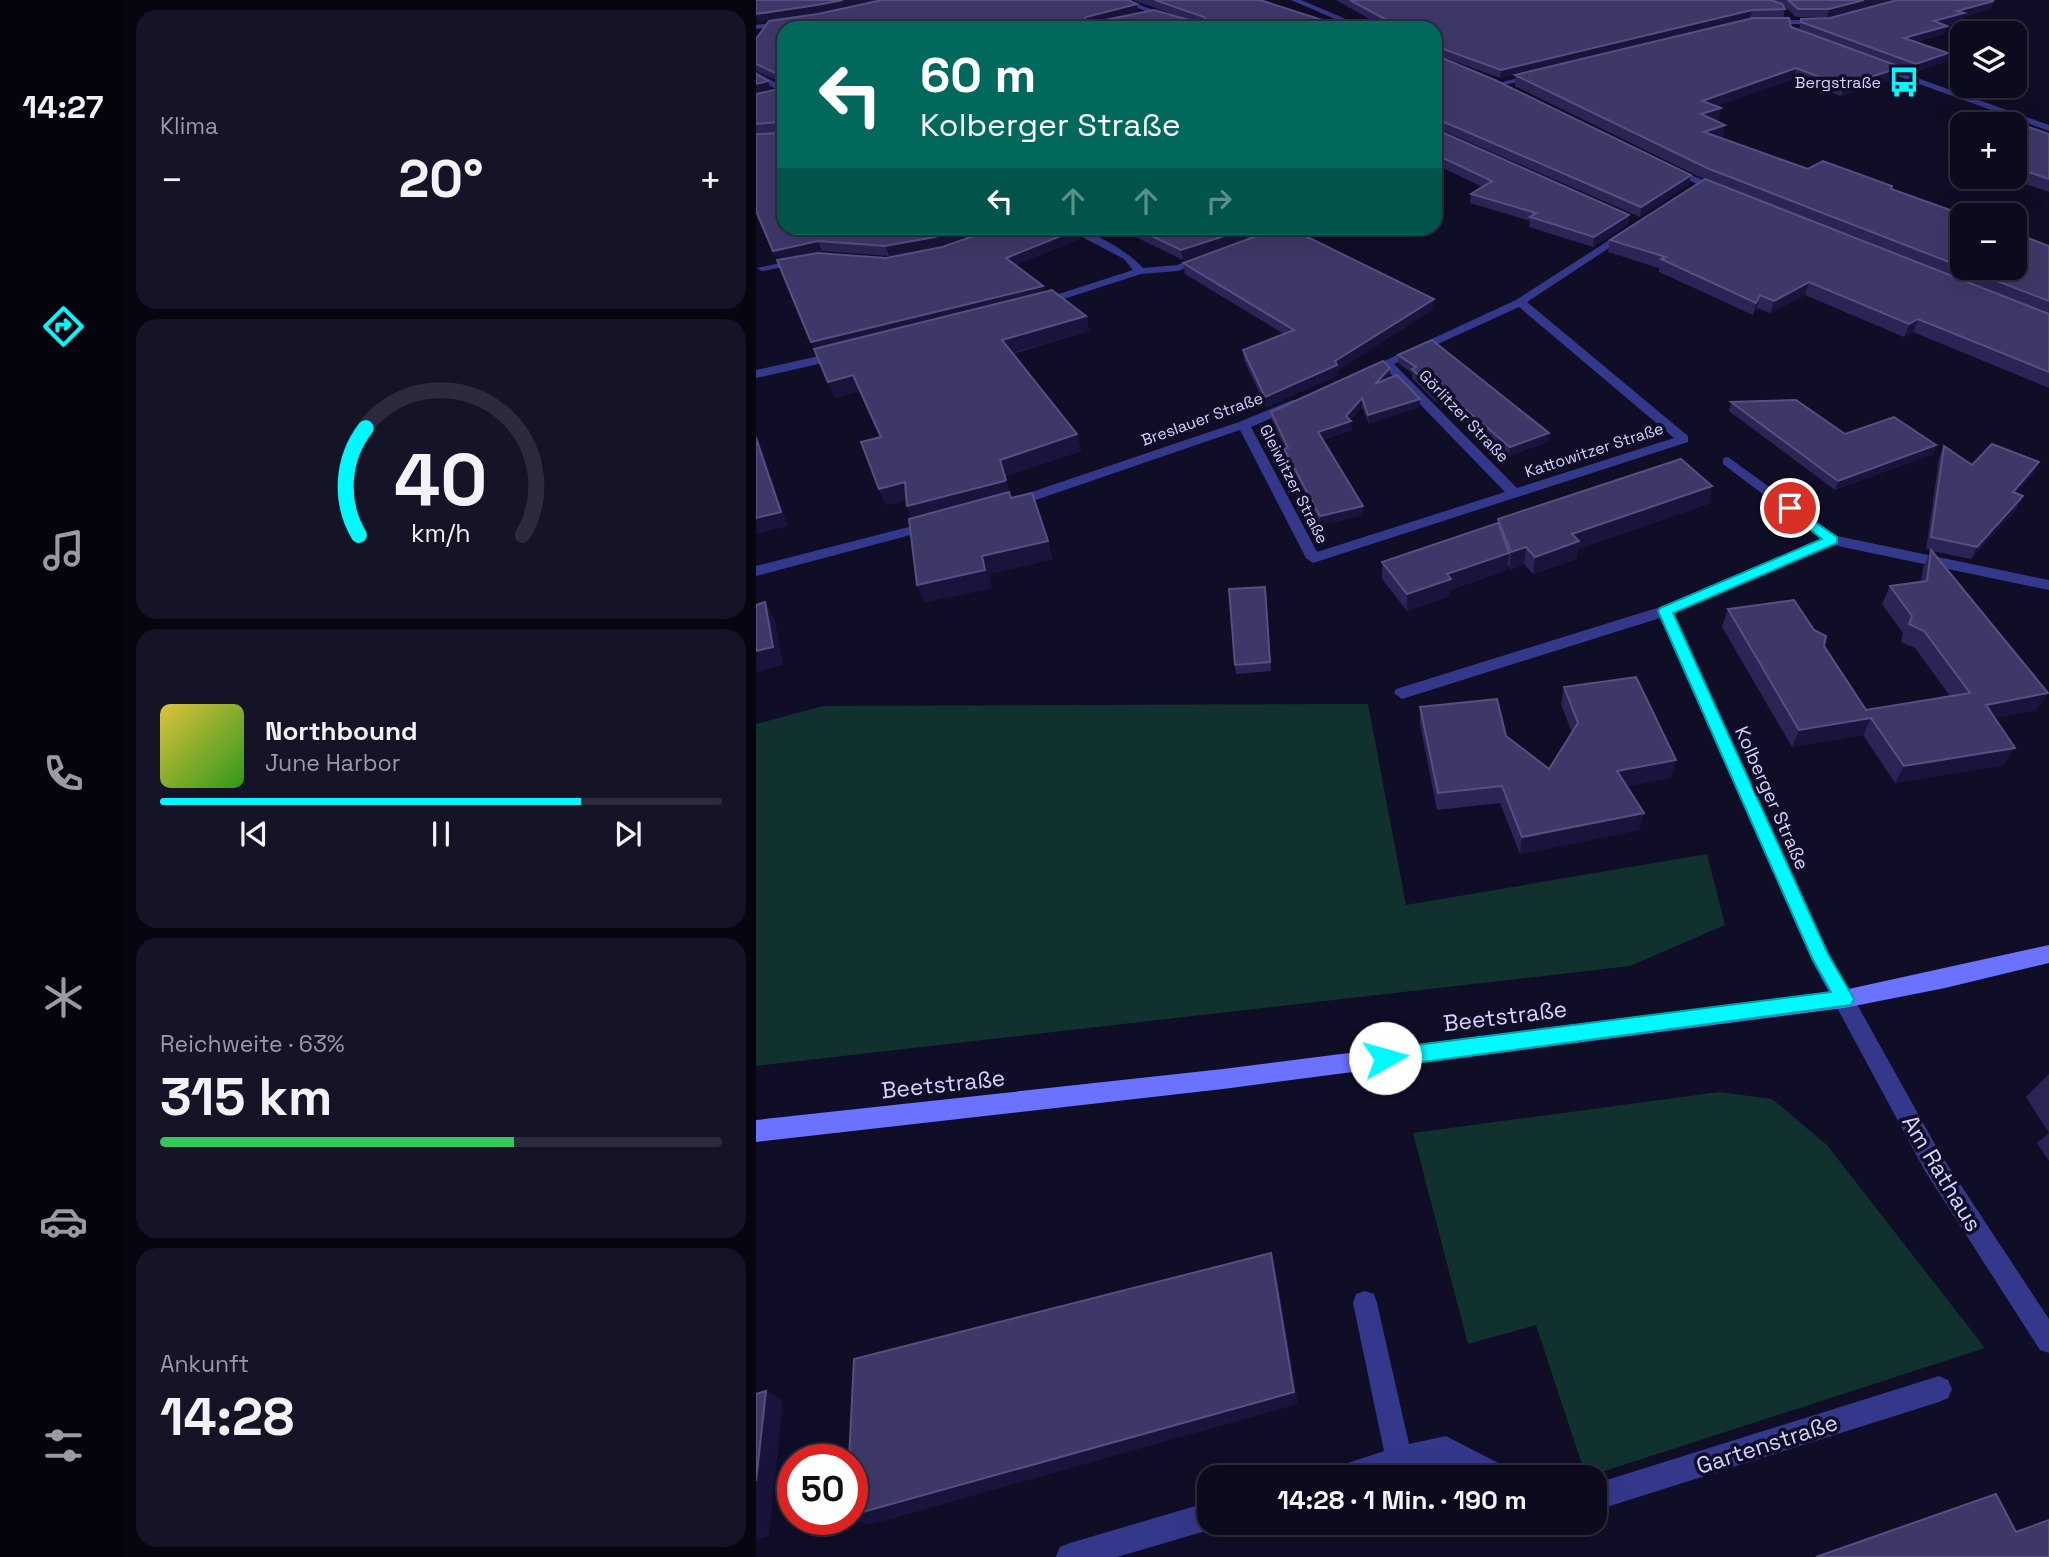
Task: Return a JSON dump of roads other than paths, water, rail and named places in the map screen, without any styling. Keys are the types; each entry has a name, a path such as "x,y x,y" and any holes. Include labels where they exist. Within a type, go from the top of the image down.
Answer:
{"main road":[{"name":"Beetstraße","path":"756,1131 1223,1079 1844,999 1945,979 2049,954"}],"street":[{"path":"1119,0 1181,21"},
{"path":"1295,0 1346,21"},
{"path":"1143,16 1156,12"},
{"path":"1751,23 1791,18 1827,22 1839,19"},
{"path":"1791,18 1793,33"},
{"path":"756,27 777,25"},
{"path":"762,37 767,27"},
{"path":"1867,62 2049,128"},
{"path":"1499,84 1551,71"},
{"path":"756,74 777,90"},
{"path":"1486,79 1511,90"},
{"path":"1654,160 1696,187 1727,194"},
{"path":"1352,379 1520,302 1639,223"},
{"path":"1084,235 1128,257 1140,271"},
{"path":"1026,307 1066,297 1140,271 1178,268 1215,255"},
{"path":"762,268 810,259"},
{"name":"Kattowitzer Straße","path":"1313,558 1683,439 1520,302"},
{"path":"756,374 855,351"},
{"name":"Görlitzer Straße","path":"1387,363 1515,494"},
{"name":"Breslauer Straße","path":"1002,506 1244,425 1304,399"},
{"name":"Gleiwitzer Straße","path":"1244,425 1313,558"},
{"path":"1728,461 1832,540 2049,586"},
{"path":"756,571 950,520"},
{"path":"1402,693 1665,611 1832,540"},
{"name":"Kolberger Straße","path":"1665,611 1821,958 1844,999"},
{"name":"Am Rathaus","path":"1844,999 1933,1163 2049,1341"},
{"path":"1365,1303 1399,1460"},
{"name":"Gartenstraße","path":"1607,1494 1939,1389"},
{"path":"1382,1465 1446,1449 1476,1465"},
{"path":"1070,1557 1197,1520"}],"place":[{"name":"Bergstraße","path":"1904,82"}]}
